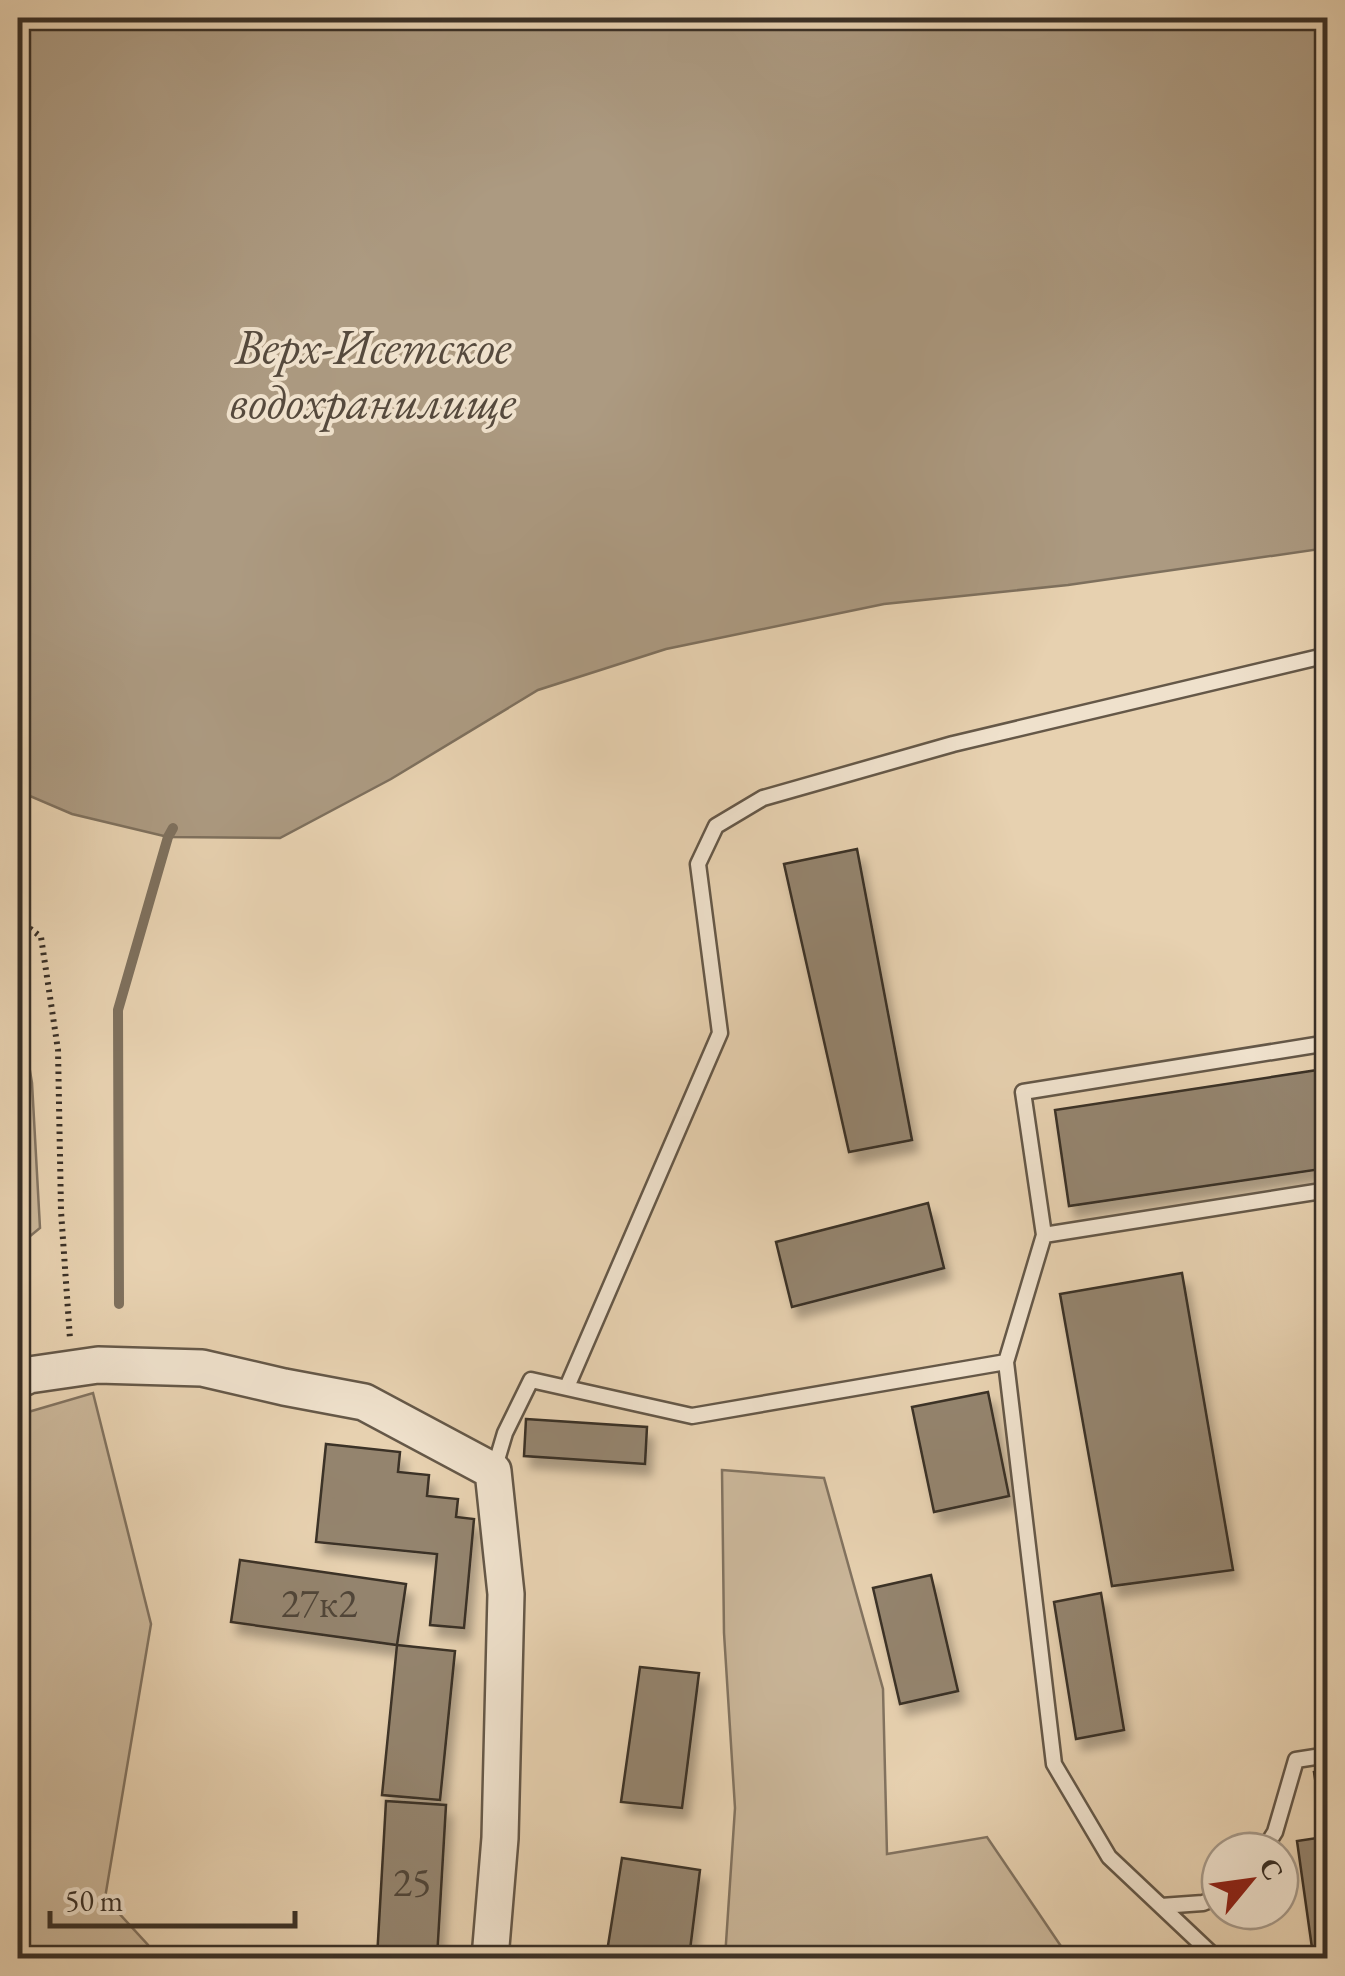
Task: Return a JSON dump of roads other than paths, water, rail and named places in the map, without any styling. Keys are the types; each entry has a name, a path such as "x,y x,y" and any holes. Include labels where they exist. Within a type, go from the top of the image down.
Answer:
{"street":[{"path":"22,1378 98,1365 202,1368 364,1402 494,1470 506,1594 500,1838 490,1958"}],"lane":[{"path":"567,1388 720,1032 698,864 716,826 763,798 954,744 1328,655"},
{"path":"1216,1958 1109,1856 1054,1764 1006,1362 1044,1235 1023,1092 1328,1044"},
{"path":"1044,1235 1328,1190"},
{"path":"494,1470 504,1434 530,1380 692,1416 1006,1362"},
{"path":"1275,1831 1296,1760 1328,1755"},
{"path":"1161,1906 1200,1903"}],"water":[{"name":"Верх-Исетское водохранилище","path":"18,18 1327,18 1327,548 1068,585 884,604 666,649 538,690 391,779 280,838 168,837 72,814 18,791"}],"waterway":[{"path":"119,1304 118,1010 173,828"}]}
